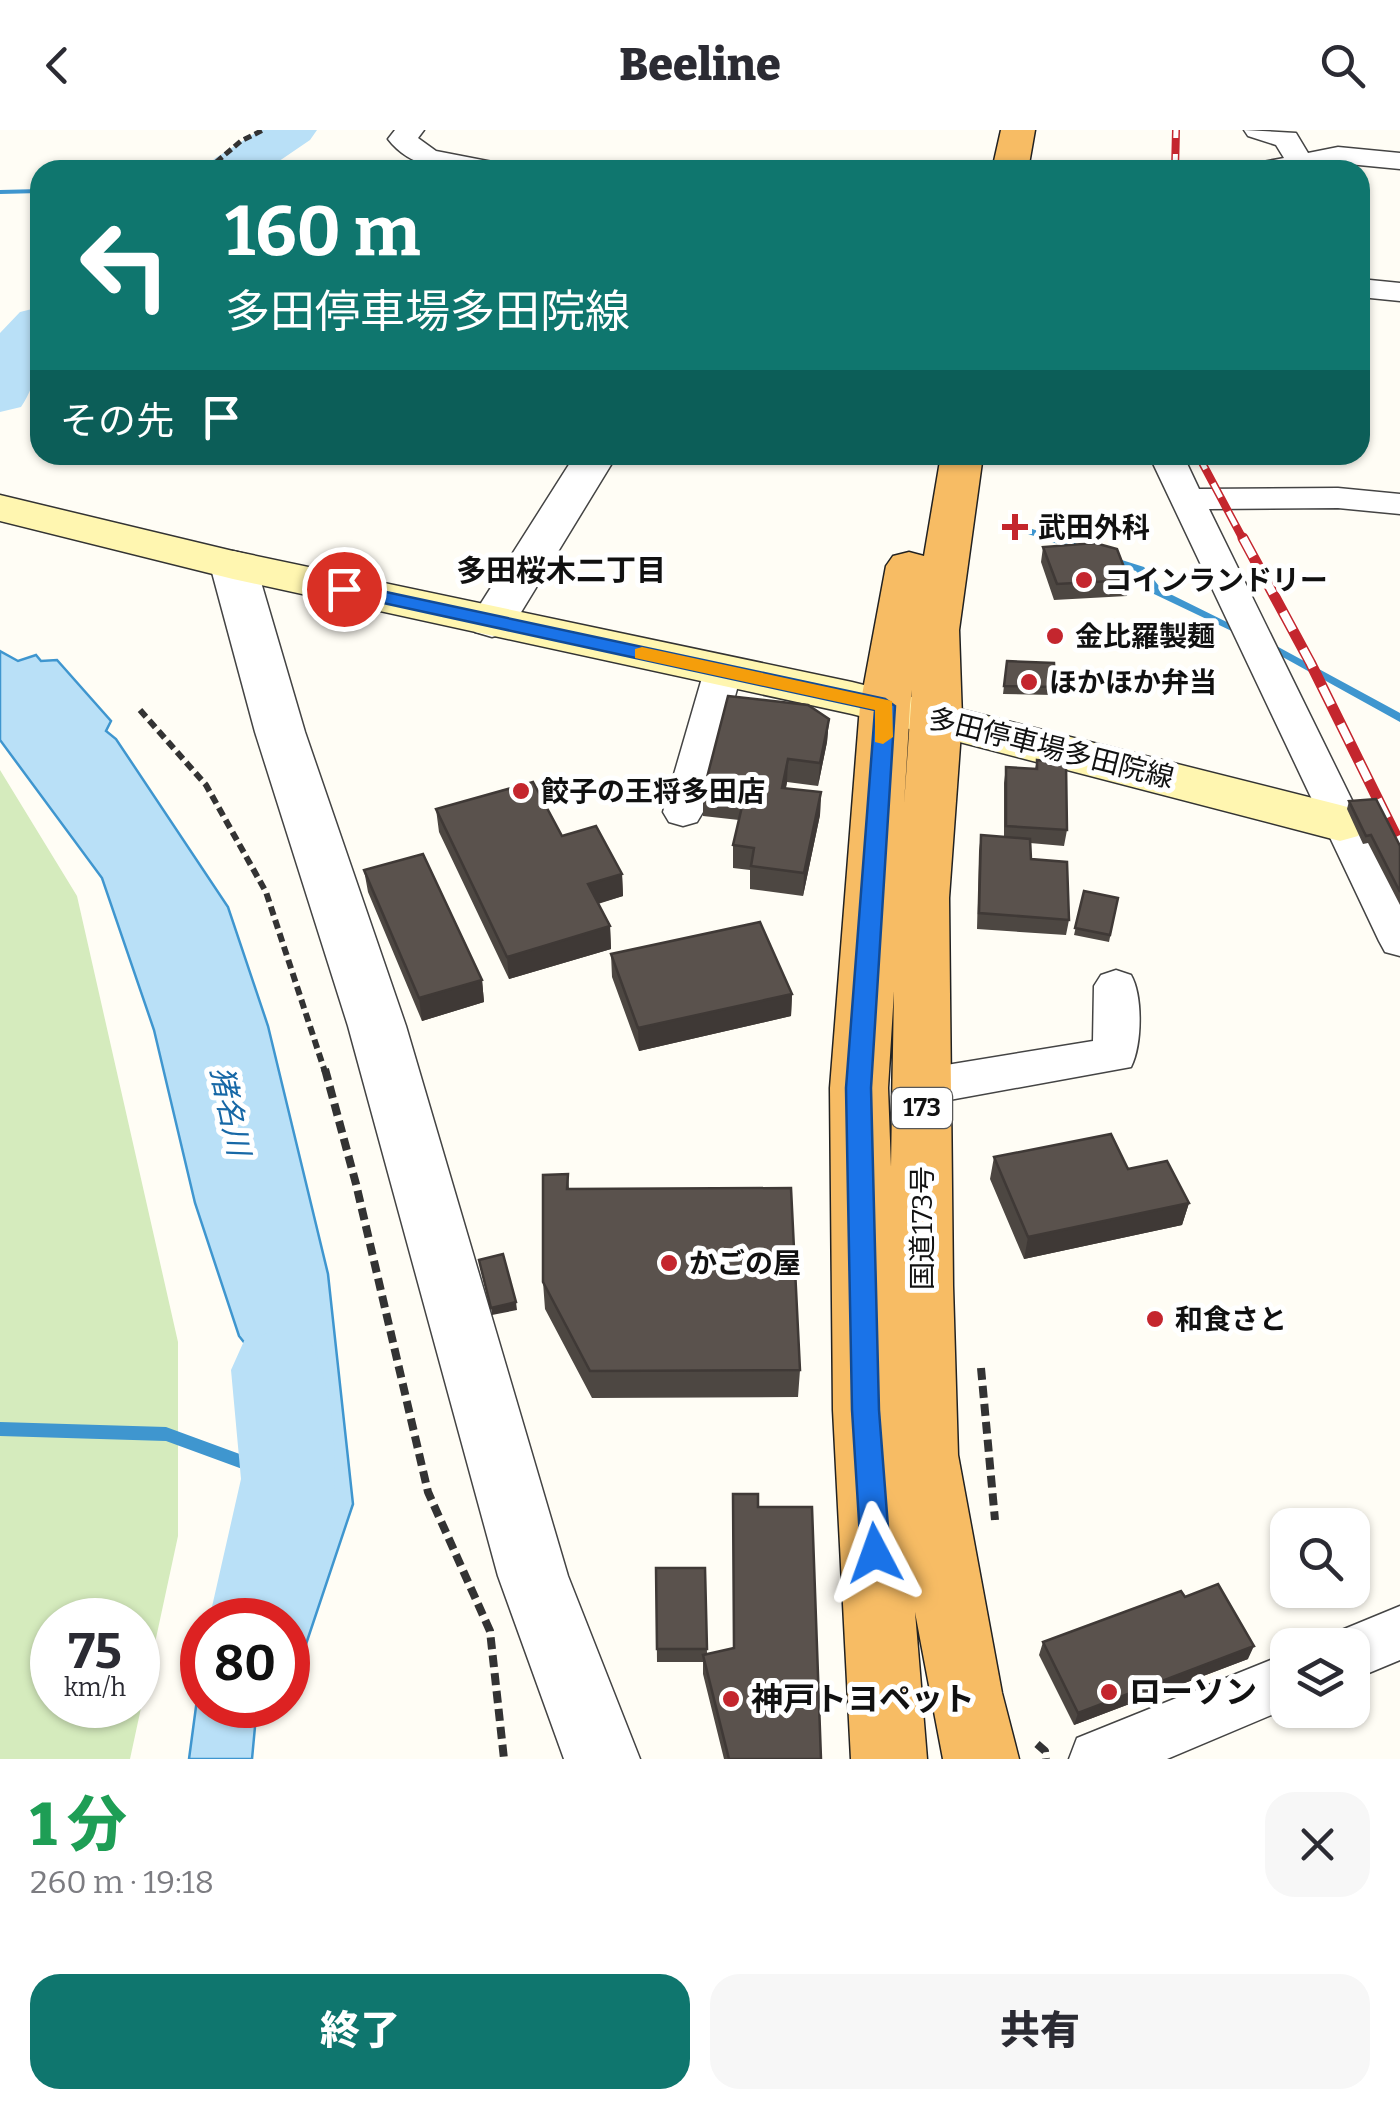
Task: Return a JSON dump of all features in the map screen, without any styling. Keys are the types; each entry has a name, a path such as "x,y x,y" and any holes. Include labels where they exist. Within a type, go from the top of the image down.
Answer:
{"highway":[{"path":"983,160 988,130"},
{"path":"1012,160 1018,130"},
{"name":"国道173号","path":"889,1759 866,1410 858,1088 911,712 927,465"},
{"name":"国道173号","path":"960,465 935,630 911,712 922,898 924,1455 965,1694 1002,1745"}],"main road":[{"name":"多田停車場多田院線","path":"20,513 492,622 911,712 1340,822"}],"street":[{"path":"411,130 401,139 428,158 439,160"},
{"path":"1256,130 1286,139 1299,160"},
{"path":"1368,155 1386,130"},
{"path":"1319,160 1368,155 1400,162"},
{"path":"1370,289 1400,292"},
{"path":"492,622 590,465"},
{"path":"1171,465 1400,941"},
{"path":"1188,499 1338,498 1400,504"},
{"path":"233,564 280,732 377,1026 534,1576 602,1759"},
{"path":"683,812 724,671"},
{"path":"922,1086 1115,1056 1116,986"},
{"path":"1370,1646 1400,1633"},
{"path":"1098,1759 1270,1687"}],"path":[{"path":"219,160 241,141 263,130"},
{"path":"140,710 206,786 266,892 311,1019 356,1184 428,1492 490,1631 504,1759"},
{"path":"980,1356 997,1534"},
{"path":"1002,1745 1045,1751 1046,1759"}],"green space":[{"path":"0,770 77,896 178,1342 178,1536 160,1620 160,1598 30,1598 30,1728 137,1728 130,1759 0,1759"}],"water":[{"path":"0,651 18,661 36,655 41,661 57,660 111,721 106,731 116,739 228,907 268,1026 328,1274 353,1504 310,1632 310,1598 238,1598 299,1518 262,1365 239,1336 195,1203 154,1030 102,878 0,740"},
{"path":"193,1728 255,1728 252,1759 189,1759"}],"building":[{"path":"1095,543 1117,549 1129,580 1057,584 1043,547"},
{"name":"ほかほか弁当","path":"1007,661 1054,663 1055,687 1004,686"},
{"path":"728,696 808,705 829,719 820,763 788,759 782,788 821,792 804,873 751,866 754,848 733,845 744,798 703,793"},
{"path":"1037,760 1066,763 1067,830 1006,826 1006,767 1037,769"},
{"path":"533,782 562,836 596,826 622,874 588,884 610,926 507,957 436,809"},
{"path":"1376,799 1400,846 1400,892 1349,801"},
{"path":"981,835 1030,839 1031,859 1067,862 1069,920 979,913"},
{"path":"423,854 482,980 419,998 364,870"},
{"path":"1084,891 1118,898 1110,935 1075,928"},
{"path":"760,922 792,994 638,1028 611,954"},
{"path":"1111,1134 1128,1169 1167,1161 1189,1203 1028,1237 994,1157"},
{"name":"かごの屋","path":"568,1174 567,1189 791,1188 800,1370 590,1371 543,1282 543,1175"},
{"path":"503,1254 516,1302 491,1308 479,1260"},
{"path":"733,1494 758,1494 758,1507 812,1507 821,1759 729,1759 703,1655 734,1648"},
{"path":"656,1568 705,1568 707,1649 657,1649"},
{"name":"ローソン","path":"1218,1584 1254,1646 1078,1713 1043,1642 1181,1591 1185,1597"}],"waterway":[{"path":"247,160 293,130"},
{"path":"0,192 30,191"},
{"path":"0,395 17,348 30,334"},
{"path":"1023,529 1083,549"},
{"path":"1106,558 1140,569 1158,592 1244,633"},
{"path":"1267,644 1400,718"},
{"name":"猪名川","path":"265,1598 289,1479 277,1370"},
{"path":"0,1429 166,1434 289,1479"}],"railway":[{"path":"1175,160 1176,130"},
{"path":"1203,465 1244,541"},
{"path":"1243,538 1310,662 1400,844"}],"slow traffic":[{"path":"642,654 885,706 883,737"}],"place":[{"name":"武田外科","path":"1015,527"},
{"name":"コインランドリー","path":"1084,580"},
{"name":"金比羅製麺","path":"1055,636"},
{"name":"ほかほか弁当","path":"1029,682"},
{"name":"餃子の王将多田店","path":"521,791"},
{"name":"かごの屋","path":"669,1263"},
{"name":"和食さと","path":"1155,1319"},
{"name":"ローソン","path":"1109,1692"},
{"name":"神戸トヨペット","path":"731,1699"}],"district":[{"name":"多田桜木二丁目","path":"561,571"}],"route":[{"path":"344,589 885,706 858,1088 866,1410 875,1553"}]}
